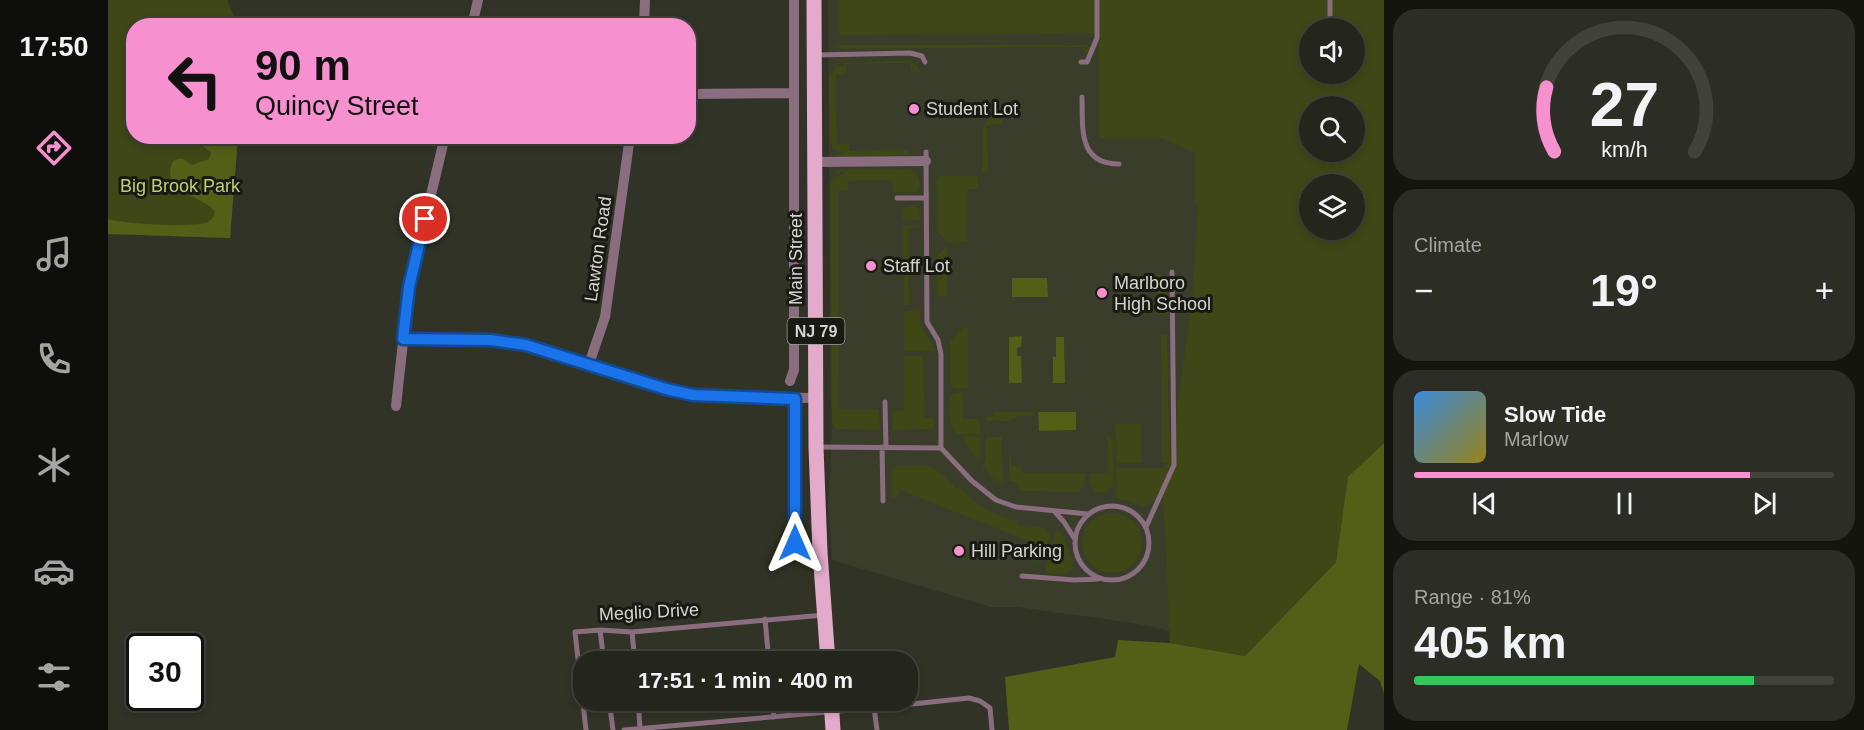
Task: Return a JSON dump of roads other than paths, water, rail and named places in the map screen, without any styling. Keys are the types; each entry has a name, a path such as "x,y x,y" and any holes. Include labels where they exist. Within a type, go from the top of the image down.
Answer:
{"main road":[{"name":"Main Street","path":"814,0 816,447 827,651"},
{"path":"831,711 833,730"}],"street":[{"path":"474,18 478,0"},
{"path":"644,18 645,0"},
{"path":"790,381 794,370 794,0"},
{"path":"696,94 794,93"},
{"path":"396,406 409,287 443,144"},
{"name":"Lawton Road","path":"590,364 604,317 629,144"},
{"path":"815,162 930,158"},
{"path":"403,339 508,342 526,345 666,389 693,395 816,398"},
{"path":"795,399 795,543"}],"lane":[{"path":"1081,62 1087,62 1097,38 1097,0"},
{"path":"1330,0 1330,18"},
{"path":"814,55 910,53 922,56 925,62"},
{"path":"1082,97 1083,133 1086,148 1107,164 1119,164"},
{"path":"930,158 926,198 927,322 938,339 941,354 942,448 972,481 996,500 1016,507 1088,514"},
{"path":"897,198 926,198"},
{"path":"1146,527 1174,465 1172,272"},
{"path":"883,501 885,402"},
{"path":"816,447 942,448"},
{"path":"1022,576 1074,580 1124,579 1144,564 1149,552 1146,527 1130,511 1120,507 1097,508 1088,514 1080,523 1074,538"},
{"path":"1053,510 1074,538 1076,555 1081,566 1089,574 1099,579"},
{"name":"Meglio Drive","path":"586,730 575,632 600,630 632,632 824,615"},
{"path":"765,620 768,651"},
{"path":"600,630 603,651"},
{"path":"632,632 633,651"},
{"path":"918,703 969,698 980,700 990,708 992,730"},
{"path":"610,711 613,730"},
{"path":"639,711 640,728"},
{"path":"773,711 774,717"},
{"path":"624,730 774,717 805,711"},
{"path":"874,711 877,730"}],"place":[{"name":"Student Lot","path":"914,109"},
{"name":"Staff Lot","path":"871,266"},
{"name":"Marlboro High School","path":"1102,293"},
{"name":"Hill Parking","path":"959,551"}],"park label":[{"name":"Big Brook Park","path":"180,186"}]}
